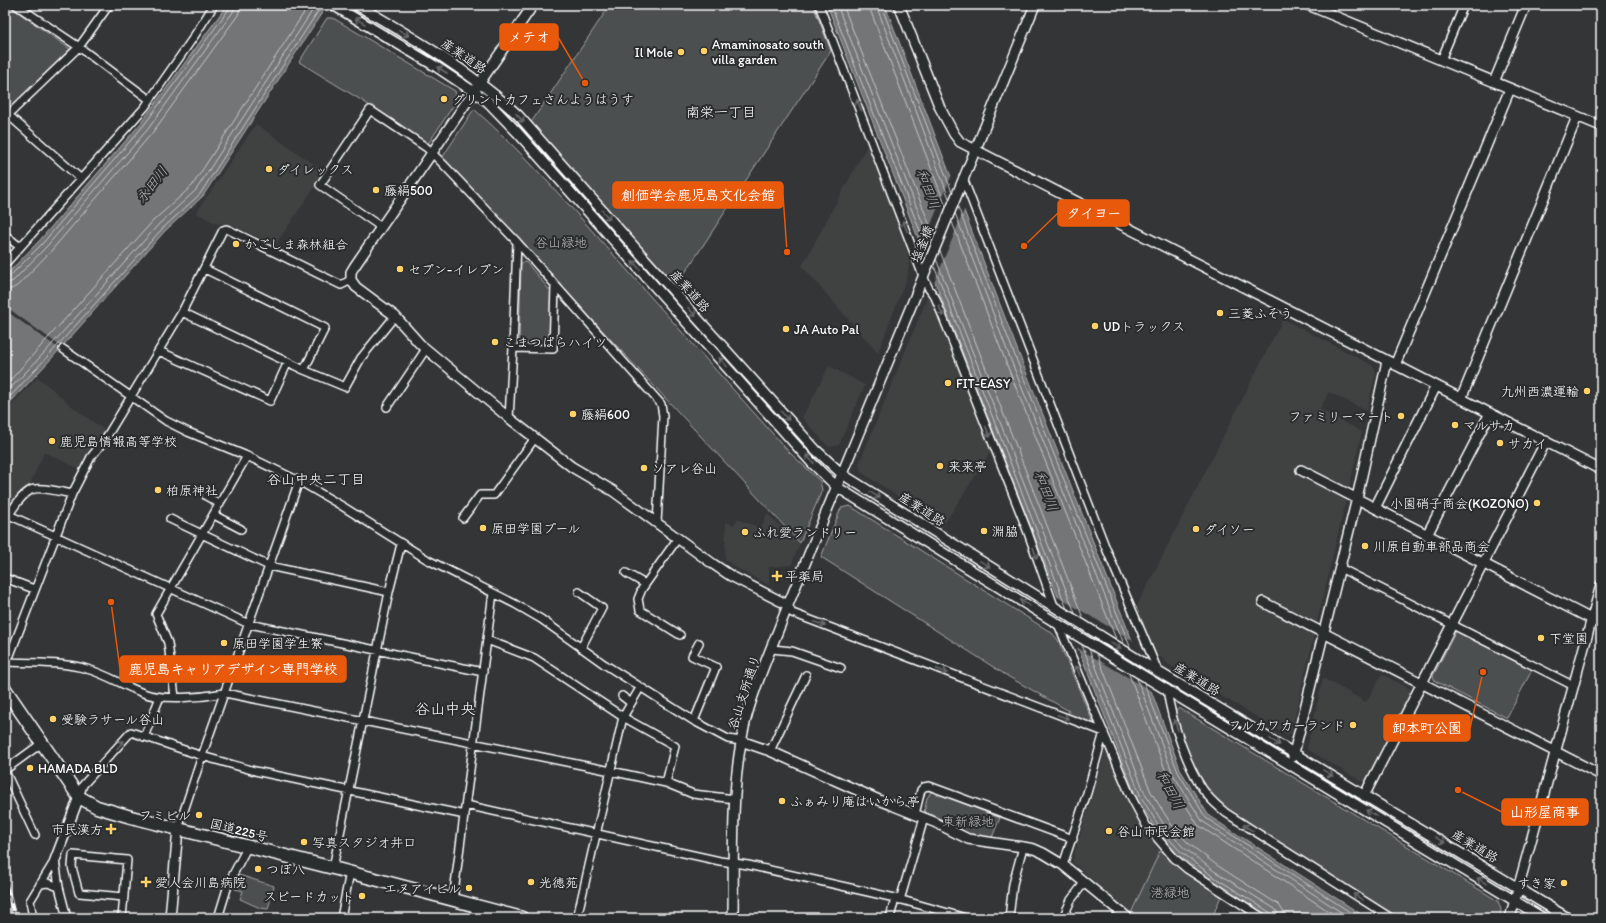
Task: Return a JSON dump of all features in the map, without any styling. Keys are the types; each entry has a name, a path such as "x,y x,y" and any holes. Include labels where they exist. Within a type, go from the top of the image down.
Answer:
{"highway":[{"name":"国道225号","path":"5,689 79,796 97,807 131,818 248,846 453,900 476,912 522,918"}],"street":[{"path":"16,5 79,47 150,100"},
{"path":"81,179 6,115 79,47 109,5"},
{"path":"5,264 150,100 214,5"},
{"name":"産業道路","path":"333,5 436,66 488,102 517,132 812,463 837,487 1062,626 1157,682 1543,918"},
{"name":"産業道路","path":"357,5 467,72 494,93 518,116 820,454 842,474 1155,670 1568,918"},
{"path":"533,5 351,272 351,280 356,287 395,316 409,333 426,349 509,418 572,467 613,491 731,576 788,605 792,613 1104,732"},
{"path":"820,5 923,276 929,289 935,297 1057,608"},
{"path":"899,5 940,108 960,142 1601,470"},
{"name":"塩釜橋","path":"842,474 1035,5"},
{"path":"1308,5 1601,126"},
{"path":"1442,60 1464,5"},
{"path":"1494,82 1526,5"},
{"path":"1291,764 1391,363 1510,89"},
{"path":"381,227 320,185 370,110 427,148 444,164 516,242 662,406 656,523"},
{"path":"1461,398 1577,117"},
{"path":"962,180 1155,670"},
{"path":"5,662 10,655 34,589 72,494 91,457 104,441 160,351 205,269 221,234 226,229 341,285 344,285 351,280"},
{"path":"5,235 20,247"},
{"path":"509,418 513,348 516,242"},
{"path":"205,269 325,328 304,370"},
{"path":"513,348 553,349 555,286"},
{"path":"182,312 304,370 345,387 361,358 395,316"},
{"path":"63,349 131,398 177,427 247,456 299,481 428,560 541,619 640,688 694,721 728,738 770,751 968,839 1023,847 1043,853 1063,865 1128,918"},
{"path":"387,406 426,349"},
{"path":"160,351 270,401 288,362"},
{"path":"1375,508 1436,386"},
{"path":"1427,535 1490,413"},
{"path":"463,518 480,495 494,495 535,438"},
{"path":"1364,796 1546,441"},
{"path":"175,697 168,643 156,614 247,456"},
{"path":"1301,470 1601,624"},
{"name":"谷山支所通り","path":"734,918 735,799 741,741 752,701 788,605 842,474"},
{"path":"170,918 178,829 202,756 299,481"},
{"path":"72,494 39,489 32,490 15,505 7,518 55,536 249,624 483,672"},
{"path":"206,496 220,504"},
{"path":"214,515 241,529"},
{"path":"170,519 269,566 389,592"},
{"path":"678,538 645,584 639,596 640,610 680,634"},
{"path":"333,868 389,592 401,544"},
{"path":"1340,568 1574,686"},
{"path":"626,573 645,584"},
{"path":"5,578 34,589"},
{"path":"1510,918 1601,585"},
{"path":"579,592 602,608 581,648"},
{"path":"453,900 493,593"},
{"path":"1263,602 1556,754 1601,775"},
{"path":"1062,626 1137,810 1152,834 1174,858 1187,869 1263,918"},
{"path":"487,640 534,658 622,716 675,746 666,783"},
{"path":"694,721 716,668 692,656 699,643"},
{"path":"772,649 792,652 841,668"},
{"path":"5,662 43,664 88,669 144,693 160,697 207,697 225,694 363,720 611,771 666,783 693,794 735,799"},
{"path":"770,751 806,675"},
{"path":"577,918 611,771 622,716 640,688"},
{"path":"1168,689 1170,708 1191,770 1208,796 1226,813 1392,918"},
{"path":"622,696 631,703"},
{"path":"144,737 160,697"},
{"path":"33,918 30,901 55,860 83,785 131,732 202,756 255,770 465,815"},
{"path":"1063,865 1073,839 1104,732"},
{"path":"35,835 5,770 42,743"},
{"path":"890,918 897,899 919,816 922,790 924,786 928,786 1073,839"},
{"path":"466,804 734,864 748,865 897,899 966,918"},
{"path":"218,918 229,882 248,846"},
{"path":"1009,918 1013,884 1023,847"},
{"path":"122,918 124,897 127,860 73,854 72,867 79,893 124,897"},
{"path":"55,860 59,887 67,918"},
{"path":"341,918 350,872"},
{"path":"40,884 48,883 59,887"},
{"path":"1063,918 1071,900 1084,883"}],"shaded area":[{"path":"256,124 325,172 275,245 232,225 222,223 217,224 196,213"},
{"path":"869,142 905,242 909,261 908,274 878,353 802,266"},
{"path":"928,296 932,297 992,450 943,526 861,472 859,464"},
{"path":"1283,319 1372,365 1376,372 1367,411 1329,392 1320,409 1362,432 1291,733 1287,735 1168,664 1153,650 1135,610"},
{"path":"829,366 865,385 839,445 829,447 802,418"},
{"name":"鹿児島情報高等学校","path":"38,377 74,408 106,431 80,469 44,452 28,489 5,516 5,412"},
{"path":"767,514 800,543 791,565 769,567 769,585 725,560 726,522 734,525 737,519 761,528"},
{"name":"フルカワカーランド","path":"1382,674 1410,689 1411,691 1364,783 1307,749 1323,678 1366,702"},
{"path":"1108,748 1134,812 1160,851 1131,913 1072,862 1106,749"}],"green space":[{"path":"5,5 8,5 70,49 10,108 5,104"},
{"path":"610,5 813,5 831,51 677,285 528,127"},
{"path":"327,18 333,18 455,91 457,100 428,144 299,62"},
{"name":"谷山緑地","path":"474,109 545,179 789,452 820,481 822,490 800,543 442,158"},
{"path":"526,262 552,293 551,345 548,347 519,346 521,263"},
{"path":"850,506 1052,633 1058,640 1093,722 1092,725 1068,715 1069,711 1009,677 821,557 841,508"},
{"path":"1457,629 1533,668 1507,718 1435,681 1433,676"},
{"path":"1179,708 1498,901 1501,910 1499,918 1397,918 1228,811 1211,795 1194,769 1175,716 1175,712"},
{"name":"東新緑地","path":"934,791 1000,818 991,840 963,834 924,813 927,798 931,792"},
{"name":"港緑地","path":"1160,851 1197,881 1221,896 1212,918 1139,918 1131,913"},
{"path":"239,875 274,886 268,909 260,908 240,899 243,891 235,889"}],"water":[{"name":"永田川","path":"227,5 327,5 203,196 165,231 52,358 5,408 5,276 39,241 141,123"},
{"name":"和田川","path":"827,5 885,5 1019,354 1137,653 1181,771 1209,816 1367,918 1272,918 1209,878 1177,854 1159,833 1137,799"}],"pier":[{"path":"952,174 965,208 934,283 921,248"},
{"path":"5,306 63,348 61,350 5,310"},
{"path":"1056,596 1135,642 1155,693 1076,647"}],"railway":[{"path":"5,880 15,918"}],"place":[{"name":"Amaminosato south villa garden","path":"704,51"},
{"name":"Il Mole","path":"681,52"},
{"name":"メテオ","path":"585,83"},
{"name":"グリントカフェさんようはうす","path":"444,99"},
{"name":"ダイレックス","path":"269,169"},
{"name":"藤絹500","path":"376,190"},
{"name":"かごしま森林組合","path":"236,244"},
{"name":"タイヨー","path":"1024,246"},
{"name":"創価学会鹿児島文化会館","path":"787,252"},
{"name":"セブン-イレブン","path":"400,269"},
{"name":"三菱ふそう","path":"1220,313"},
{"name":"UDトラックス","path":"1095,326"},
{"name":"JA Auto Pal","path":"786,329"},
{"name":"こまつばらハイツ","path":"495,342"},
{"name":"FIT-EASY","path":"948,383"},
{"name":"九州西濃運輸","path":"1587,391"},
{"name":"藤絹600","path":"573,414"},
{"name":"ファミリーマート","path":"1401,416"},
{"name":"マルサカ","path":"1455,425"},
{"name":"鹿児島情報高等学校","path":"52,441"},
{"name":"サカイ","path":"1500,443"},
{"name":"来来亭","path":"940,466"},
{"name":"ソアレ谷山","path":"644,468"},
{"name":"柏原神社","path":"158,490"},
{"name":"小園硝子商会(KOZONO)","path":"1537,503"},
{"name":"原田学園プール","path":"483,528"},
{"name":"ダイソー","path":"1196,529"},
{"name":"淵脇","path":"984,531"},
{"name":"ふれ愛ランドリー","path":"745,532"},
{"name":"川原自動車部品商会","path":"1365,546"},
{"name":"平薬局","path":"777,576"},
{"name":"鹿児島キャリアデザイン専門学校","path":"111,602"},
{"name":"下堂園","path":"1541,638"},
{"name":"原田学園学生寮","path":"224,643"},
{"name":"卸本町公園","path":"1483,672"},
{"name":"受験ラサール谷山","path":"53,719"},
{"name":"フルカワカーランド","path":"1353,725"},
{"name":"HAMADA BLD","path":"30,768"},
{"name":"山形屋商事","path":"1458,790"},
{"name":"ふぁみり庵はいから亭","path":"782,801"},
{"name":"フミビル","path":"199,815"},
{"name":"市民漢方","path":"111,829"},
{"name":"谷山市民会館","path":"1109,831"},
{"name":"写真スタジオ井口","path":"304,842"},
{"name":"つぼ八","path":"258,869"},
{"name":"愛人会川島病院","path":"146,882"},
{"name":"光徳苑","path":"531,882"},
{"name":"すき家","path":"1564,883"},
{"name":"エヌアイビル","path":"469,888"},
{"name":"スピードカット","path":"362,896"}],"district":[{"name":"南栄一丁目","path":"721,112"},
{"name":"谷山中央二丁目","path":"316,479"},
{"name":"谷山中央","path":"445,709"}]}
